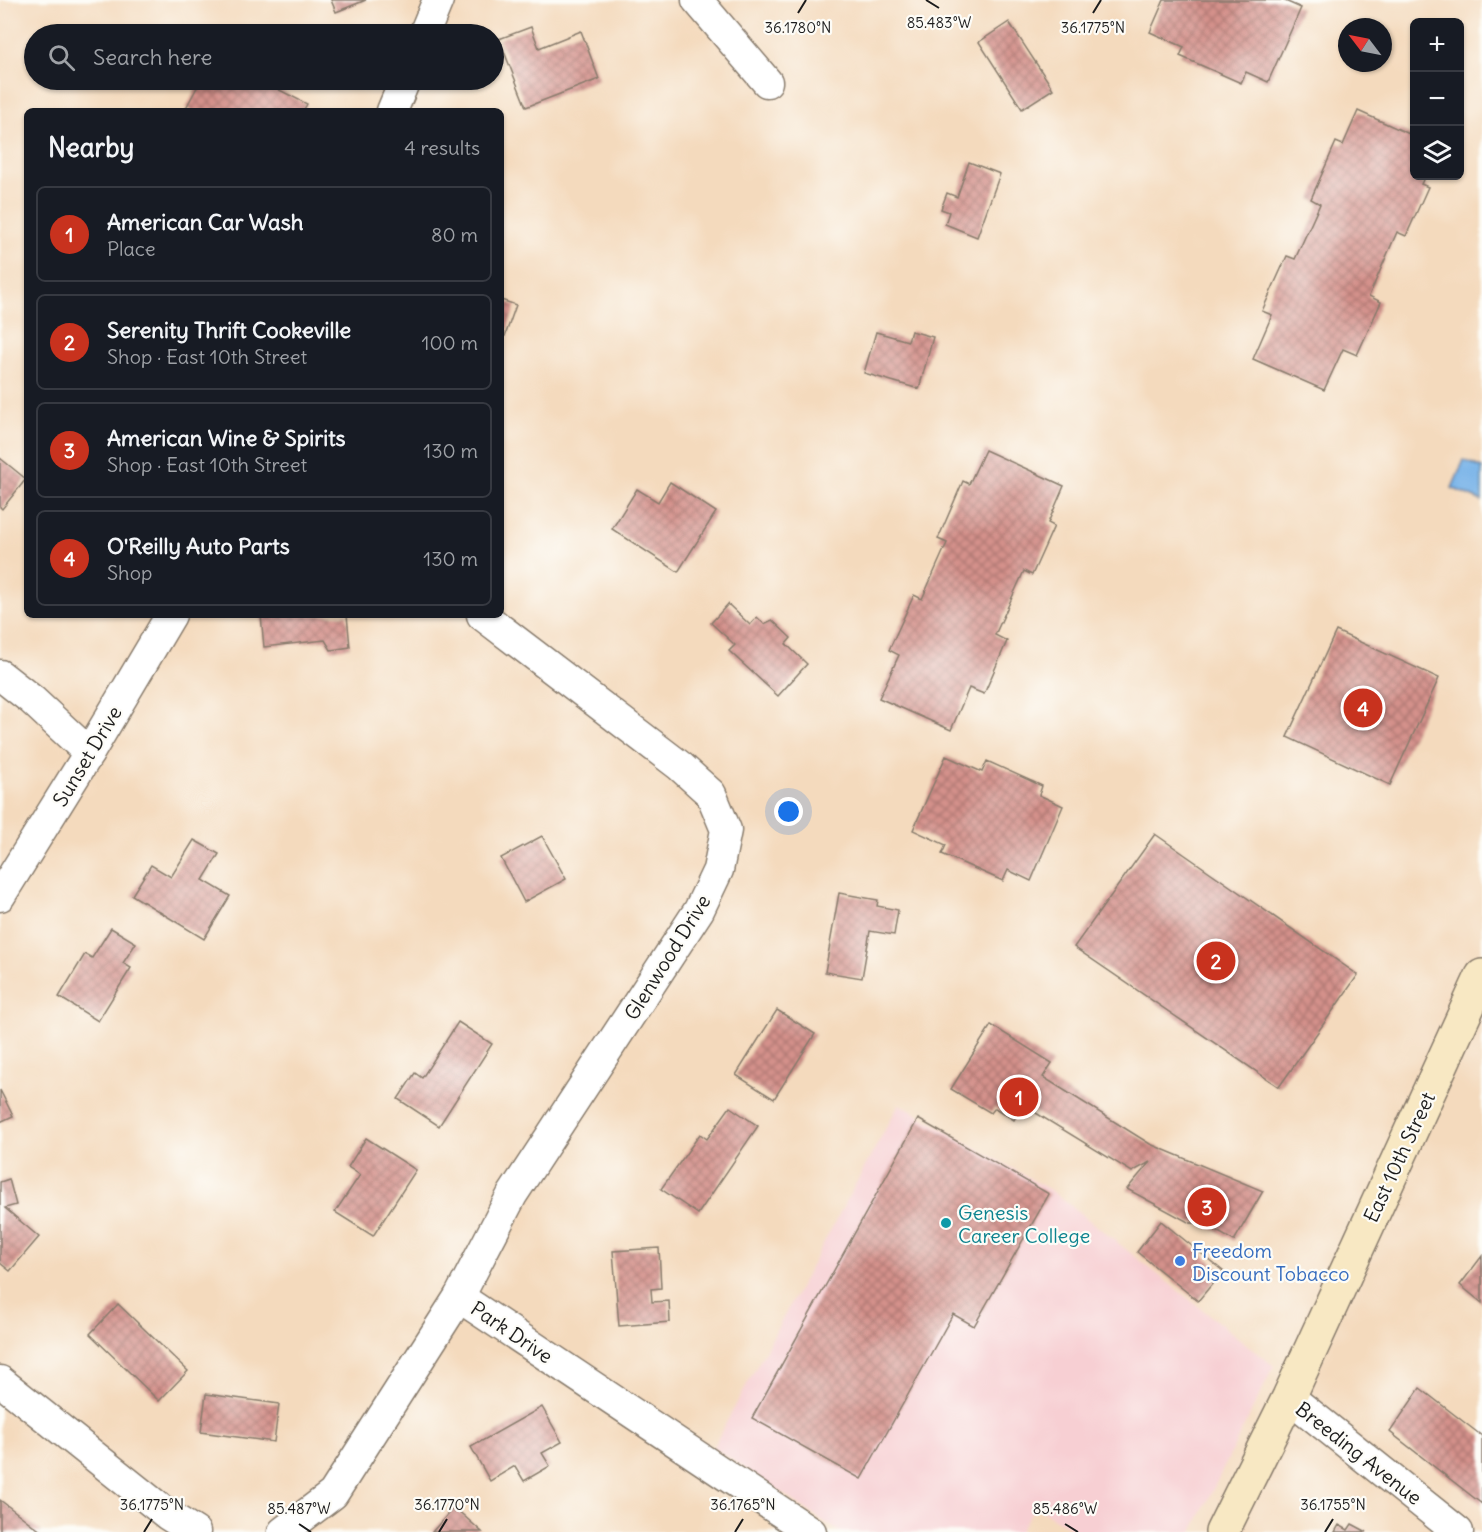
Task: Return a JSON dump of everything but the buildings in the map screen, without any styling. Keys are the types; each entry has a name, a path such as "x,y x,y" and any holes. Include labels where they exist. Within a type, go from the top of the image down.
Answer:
{"main road":[{"name":"East 10th Street","path":"1222,1532 1288,1397 1482,976"}],"street":[{"path":"428,24 438,0"},
{"path":"697,0 767,82"},
{"path":"394,108 401,90"},
{"name":"Sunset Drive","path":"0,896 90,753 169,618"},
{"name":"Glenwood Drive","path":"459,1297 512,1195 699,910 718,870 726,830 711,794 680,766 486,618"},
{"path":"0,675 32,700 90,753"},
{"name":"Park Drive","path":"283,1532 333,1494 459,1297 811,1532"},
{"path":"0,1382 168,1515 195,1532"},
{"name":"Breeding Avenue","path":"1288,1397 1458,1532"}],"shaded area":[{"path":"899,1104 1052,1191 1274,1366 1192,1532 1077,1532 1035,1506 1019,1532 840,1532 713,1447"}],"water":[{"path":"1464,460 1482,468 1482,501 1452,488"}],"place":[{"name":"O'Reilly Auto Parts","path":"1363,708"},
{"name":"Serenity Thrift Cookeville","path":"1216,961"},
{"name":"American Car Wash","path":"1019,1097"},
{"name":"American Wine & Spirits","path":"1207,1207"},
{"name":"Genesis Career College","path":"946,1223"},
{"name":"Freedom Discount Tobacco","path":"1180,1261"}]}
